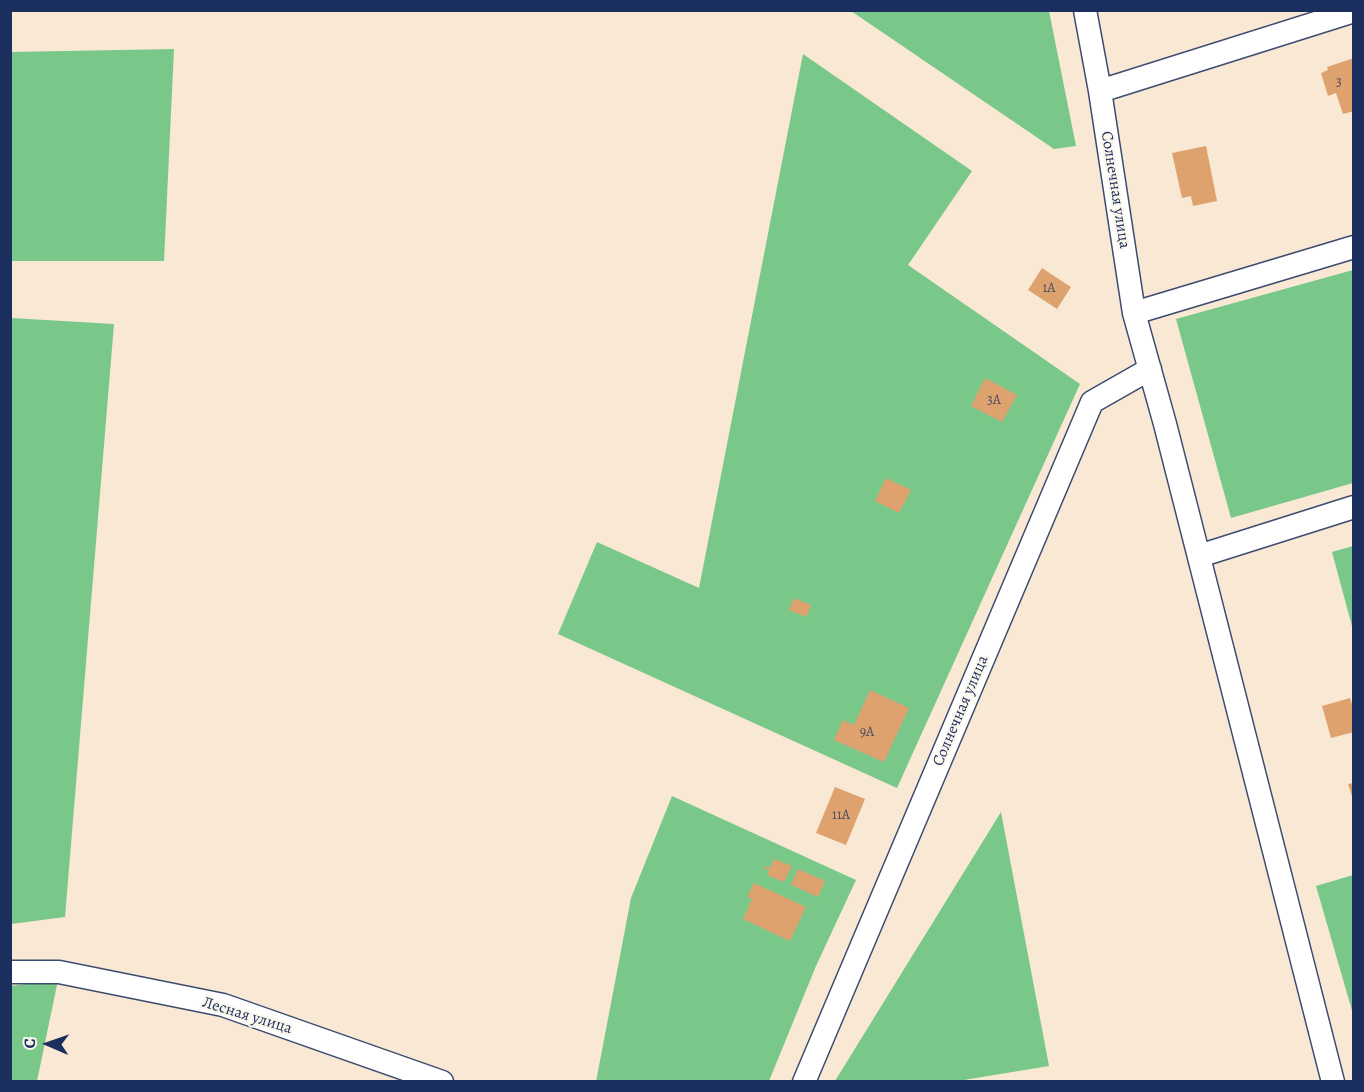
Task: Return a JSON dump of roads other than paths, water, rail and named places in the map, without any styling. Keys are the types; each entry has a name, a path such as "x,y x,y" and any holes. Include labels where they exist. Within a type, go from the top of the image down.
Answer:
{"street":[{"name":"Солнечная улица","path":"1085,10 1100,91 1134,313 1165,424 1333,1082"},
{"path":"1100,91 1353,11"},
{"path":"1134,313 1353,247"},
{"name":"Солнечная улица","path":"804,1082 1092,402 1150,369"},
{"path":"1198,556 1353,507"},
{"name":"Лесная улица","path":"10,972 58,972 223,1005 442,1082"}]}
